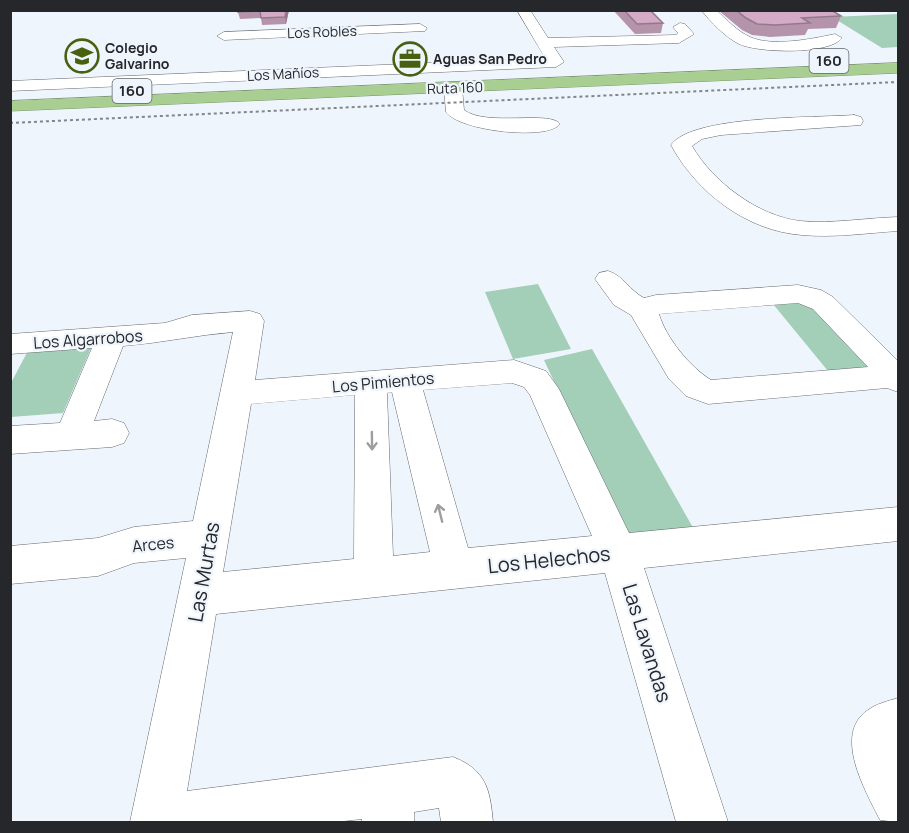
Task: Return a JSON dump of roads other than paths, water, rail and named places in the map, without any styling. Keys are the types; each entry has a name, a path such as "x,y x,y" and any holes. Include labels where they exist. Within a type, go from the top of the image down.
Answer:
{"highway":[{"name":"Ruta 160","path":"10,96 898,58"},
{"name":"Ruta 160","path":"10,106 453,88 562,73 898,68"}],"street":[{"path":"416,10 431,68"},
{"path":"523,10 562,73"},
{"path":"708,10 748,42"},
{"path":"210,78 230,19"},
{"name":"Los Robles","path":"220,46 264,28 364,23 423,39"},
{"path":"582,25 598,43"},
{"path":"545,45 598,43 682,32 711,39 748,42 809,44 829,42 835,38"},
{"name":"Los Mañíos","path":"10,86 431,68 562,73"},
{"path":"453,88 455,112 469,121 500,125 550,124"},
{"path":"854,122 721,129 695,135 681,145 686,157 701,174 721,192 758,216 800,228 898,224"},
{"path":"608,279 624,299 645,310"},
{"path":"645,310 656,304 798,294 807,284 897,378"},
{"path":"645,310 646,319 687,379 708,392 897,378"},
{"name":"Los Algarrobos","path":"10,344 165,333 182,338 249,328"},
{"name":"Las Murtas","path":"156,822 249,328"},
{"path":"71,436 112,337"},
{"name":"Los Pimientos","path":"237,393 514,371 529,375"},
{"name":"Las Lavandas","path":"529,375 543,389 619,553 702,822"},
{"path":"388,381 454,570"},
{"path":"374,578 388,381"},
{"path":"10,440 112,433"},
{"name":"Los Helechos","path":"205,565 374,578 898,524"},
{"name":"Arces","path":"13,571 98,557 118,568 205,565"},
{"path":"887,730 877,757 898,802"},
{"path":"156,822 387,806 446,782 463,804"}],"railway":[{"path":"10,123 898,82"}],"place":[{"name":"Colegio Galvarino","path":"82,56"},
{"name":"Aguas San Pedro","path":"410,59"}]}
